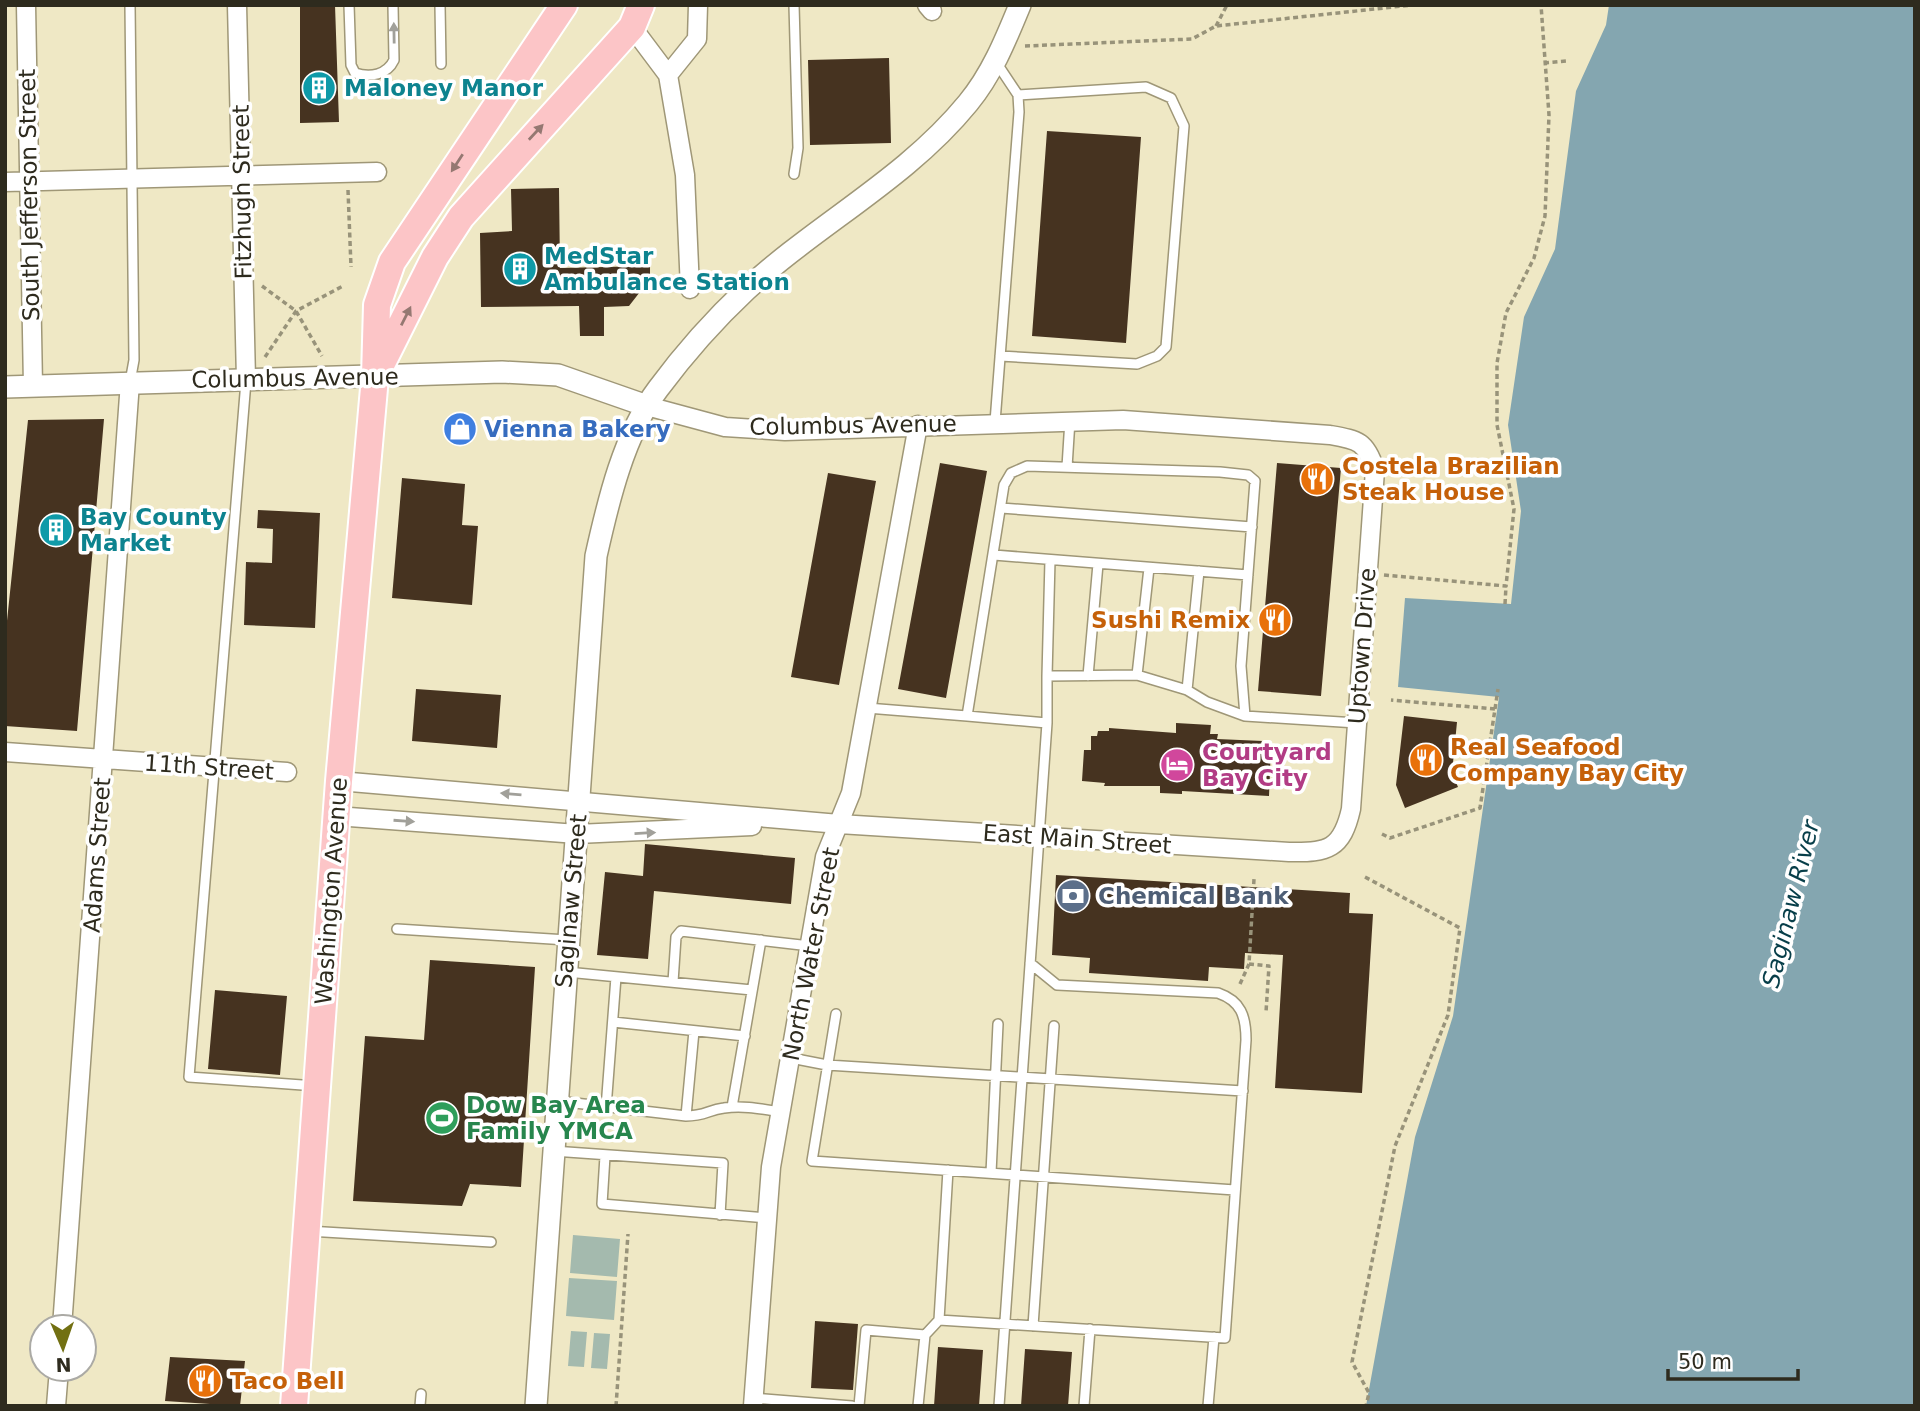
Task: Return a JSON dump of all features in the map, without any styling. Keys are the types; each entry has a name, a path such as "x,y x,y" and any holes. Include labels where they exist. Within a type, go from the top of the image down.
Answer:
{"main road":[{"name":"Washington Avenue","path":"294,1406 336,816 375,377 377,305 392,262 564,5"},
{"path":"375,377 435,257 461,217 631,13"}],"street":[{"name":"South Jefferson Street","path":"26,5 33,386"},
{"name":"Fitzhugh Street","path":"237,5 246,379"},
{"path":"668,75 697,39 698,5"},
{"name":"Saginaw Street","path":"536,1406 596,556 611,488 647,406 696,343 746,290 881,185 938,136 970,102 996,62 1020,5"},
{"path":"631,13 668,75 685,175 690,289"},
{"path":"5,182 377,172"},
{"name":"Columbus Avenue","path":"5,387 502,372 558,375 647,406 725,427 785,431 1123,419 1330,435 1356,440 1369,450"},
{"name":"Adams Street","path":"63,1313 130,382"},
{"name":"North Water Street","path":"753,1402 771,1167 812,946 825,857 851,793 918,425"},
{"name":"Uptown Drive","path":"1339,841 1351,809 1375,470 1369,450"},
{"name":"11th Street","path":"5,752 287,772"},
{"path":"339,781 579,800"},
{"name":"East Main Street","path":"579,800 839,824 1315,853 1339,841"},
{"name":"East Main Street","path":"336,816 577,834 813,822"},
{"path":"56,1406 58,1383"}],"lane":[{"path":"130,5 134,360 130,382"},
{"path":"349,5 351,65 355,73 364,76 384,72 394,60 393,5"},
{"path":"440,5 441,64"},
{"path":"794,5 798,148 794,174"},
{"path":"995,422 1018,95 996,62"},
{"path":"1000,356 1137,364 1157,356 1166,347 1184,126 1171,97 1146,87 1018,95"},
{"path":"246,379 189,1077 317,1086"},
{"path":"1068,467 1070,420"},
{"path":"967,716 1004,485 1011,473 1027,466 1248,475 1255,481 1241,666 1244,716"},
{"path":"1001,508 1252,527"},
{"path":"994,555 1248,575"},
{"path":"999,1406 1047,723 1049,560"},
{"path":"1088,676 1098,564"},
{"path":"1137,676 1149,568"},
{"path":"1187,690 1199,571"},
{"path":"1047,676 1137,676 1187,690 1207,702 1244,716 1357,723"},
{"path":"867,708 1047,723"},
{"path":"397,929 567,940"},
{"path":"673,982 676,937 681,930 812,946"},
{"path":"732,1107 761,940"},
{"path":"939,1320 1225,1338 1246,1021 1232,998 1218,993 1057,985 1030,963"},
{"path":"565,972 752,990"},
{"path":"606,1108 616,977"},
{"path":"835,1014 812,1161 1236,1190"},
{"path":"613,1022 744,1036"},
{"path":"990,1173 998,1024"},
{"path":"1033,1326 1055,1026"},
{"path":"686,1116 694,1031"},
{"path":"791,1058 827,1065 1243,1091"},
{"path":"556,1101 686,1116 704,1116 721,1108 732,1107 781,1112"},
{"path":"553,1151 723,1163 719,1214"},
{"path":"604,1156 602,1205 766,1218"},
{"path":"918,1406 925,1335 939,1320 948,1170"},
{"path":"306,1231 491,1242"},
{"path":"1084,1406 1090,1329"},
{"path":"859,1406 866,1330 925,1335"},
{"path":"1208,1406 1214,1337"},
{"path":"420,1406 421,1395"},
{"path":"753,1402 852,1406"}],"path":[{"path":"1216,26 1227,5"},
{"path":"1025,46 1192,39 1216,26 1412,5"},
{"path":"1505,604 1514,509 1497,425 1497,363 1506,313 1534,258 1545,216 1549,115 1541,5"},
{"path":"1544,63 1566,61"},
{"path":"348,190 351,267"},
{"path":"262,286 296,311 322,356"},
{"path":"265,357 296,311 343,286"},
{"path":"1399,576 1506,586"},
{"path":"1382,834 1390,838 1480,808 1498,690"},
{"path":"1391,700 1495,709"},
{"path":"1365,877 1460,928 1448,1015 1395,1146 1352,1362 1369,1393 1366,1406"},
{"path":"1240,984 1249,964 1254,879"},
{"path":"1249,964 1269,966 1266,1012"},
{"path":"616,1406 628,1234"}],"green space":[{"path":"573,1235 620,1239 617,1277 570,1273"},
{"path":"569,1278 617,1281 614,1320 566,1316"},
{"path":"571,1331 587,1332 584,1367 568,1366"},
{"path":"594,1333 610,1334 607,1369 591,1368"}],"water":[{"name":"Saginaw River","path":"1609,5 1915,5 1915,1406 1366,1406 1415,1137 1453,1016 1499,697 1398,687 1405,598 1511,604 1521,511 1508,425 1524,317 1555,249 1576,91 1606,25"}],"building":[{"name":"Maloney Manor","path":"300,5 335,5 339,122 300,123"},
{"path":"889,58 891,143 810,145 808,60"},
{"path":"1047,131 1141,137 1126,343 1032,336"},
{"name":"MedStar Ambulance Station","path":"559,188 560,268 650,266 650,279 629,306 604,307 604,336 580,336 579,306 481,307 480,233 512,231 511,189"},
{"name":"Bay County Market","path":"104,419 77,731 5,726 5,640 28,420"},
{"path":"940,463 987,471 946,698 898,689"},
{"path":"1277,463 1341,468 1321,696 1258,691"},
{"path":"828,473 876,481 839,685 791,677"},
{"path":"402,478 465,484 462,525 478,526 472,605 392,598"},
{"path":"258,510 320,513 315,628 244,625 246,562 272,563 273,529 257,528"},
{"path":"416,689 501,695 497,748 412,741"},
{"path":"1404,716 1457,722 1452,773 1458,787 1405,808 1396,785"},
{"name":"Courtyard Bay City","path":"1176,723 1211,725 1210,734 1218,734 1217,739 1263,741 1262,747 1271,747 1269,796 1182,791 1182,794 1160,793 1160,786 1104,786 1105,783 1082,781 1084,750 1091,750 1091,736 1097,736 1098,731 1109,731 1109,728 1176,733"},
{"path":"645,844 795,858 791,904 654,891 648,959 597,955 605,872 643,876"},
{"path":"1056,875 1350,893 1349,913 1373,914 1362,1093 1275,1088 1283,955 1245,953 1244,969 1209,967 1208,981 1089,973 1090,958 1052,955"},
{"name":"Dow Bay Area Family YMCA","path":"430,960 535,967 521,1187 470,1184 462,1206 353,1201 365,1036 424,1040"},
{"path":"215,990 287,996 280,1075 208,1069"},
{"path":"815,1321 858,1324 853,1390 811,1388"},
{"path":"938,1347 983,1350 979,1406 934,1406"},
{"path":"1025,1349 1072,1352 1068,1406 1021,1406"},
{"name":"Taco Bell","path":"170,1357 245,1361 240,1406 165,1401"}],"place":[{"name":"Maloney Manor","path":"319,88"},
{"name":"MedStar Ambulance Station","path":"520,269"},
{"name":"Vienna Bakery","path":"460,429"},
{"name":"Costela Brazilian Steak House","path":"1317,479"},
{"name":"Bay County Market","path":"56,530"},
{"name":"Sushi Remix","path":"1275,620"},
{"name":"Real Seafood Company Bay City","path":"1426,760"},
{"name":"Courtyard Bay City","path":"1177,765"},
{"name":"Chemical Bank","path":"1073,896"},
{"name":"Dow Bay Area Family YMCA","path":"442,1118"},
{"name":"Taco Bell","path":"205,1381"}]}
